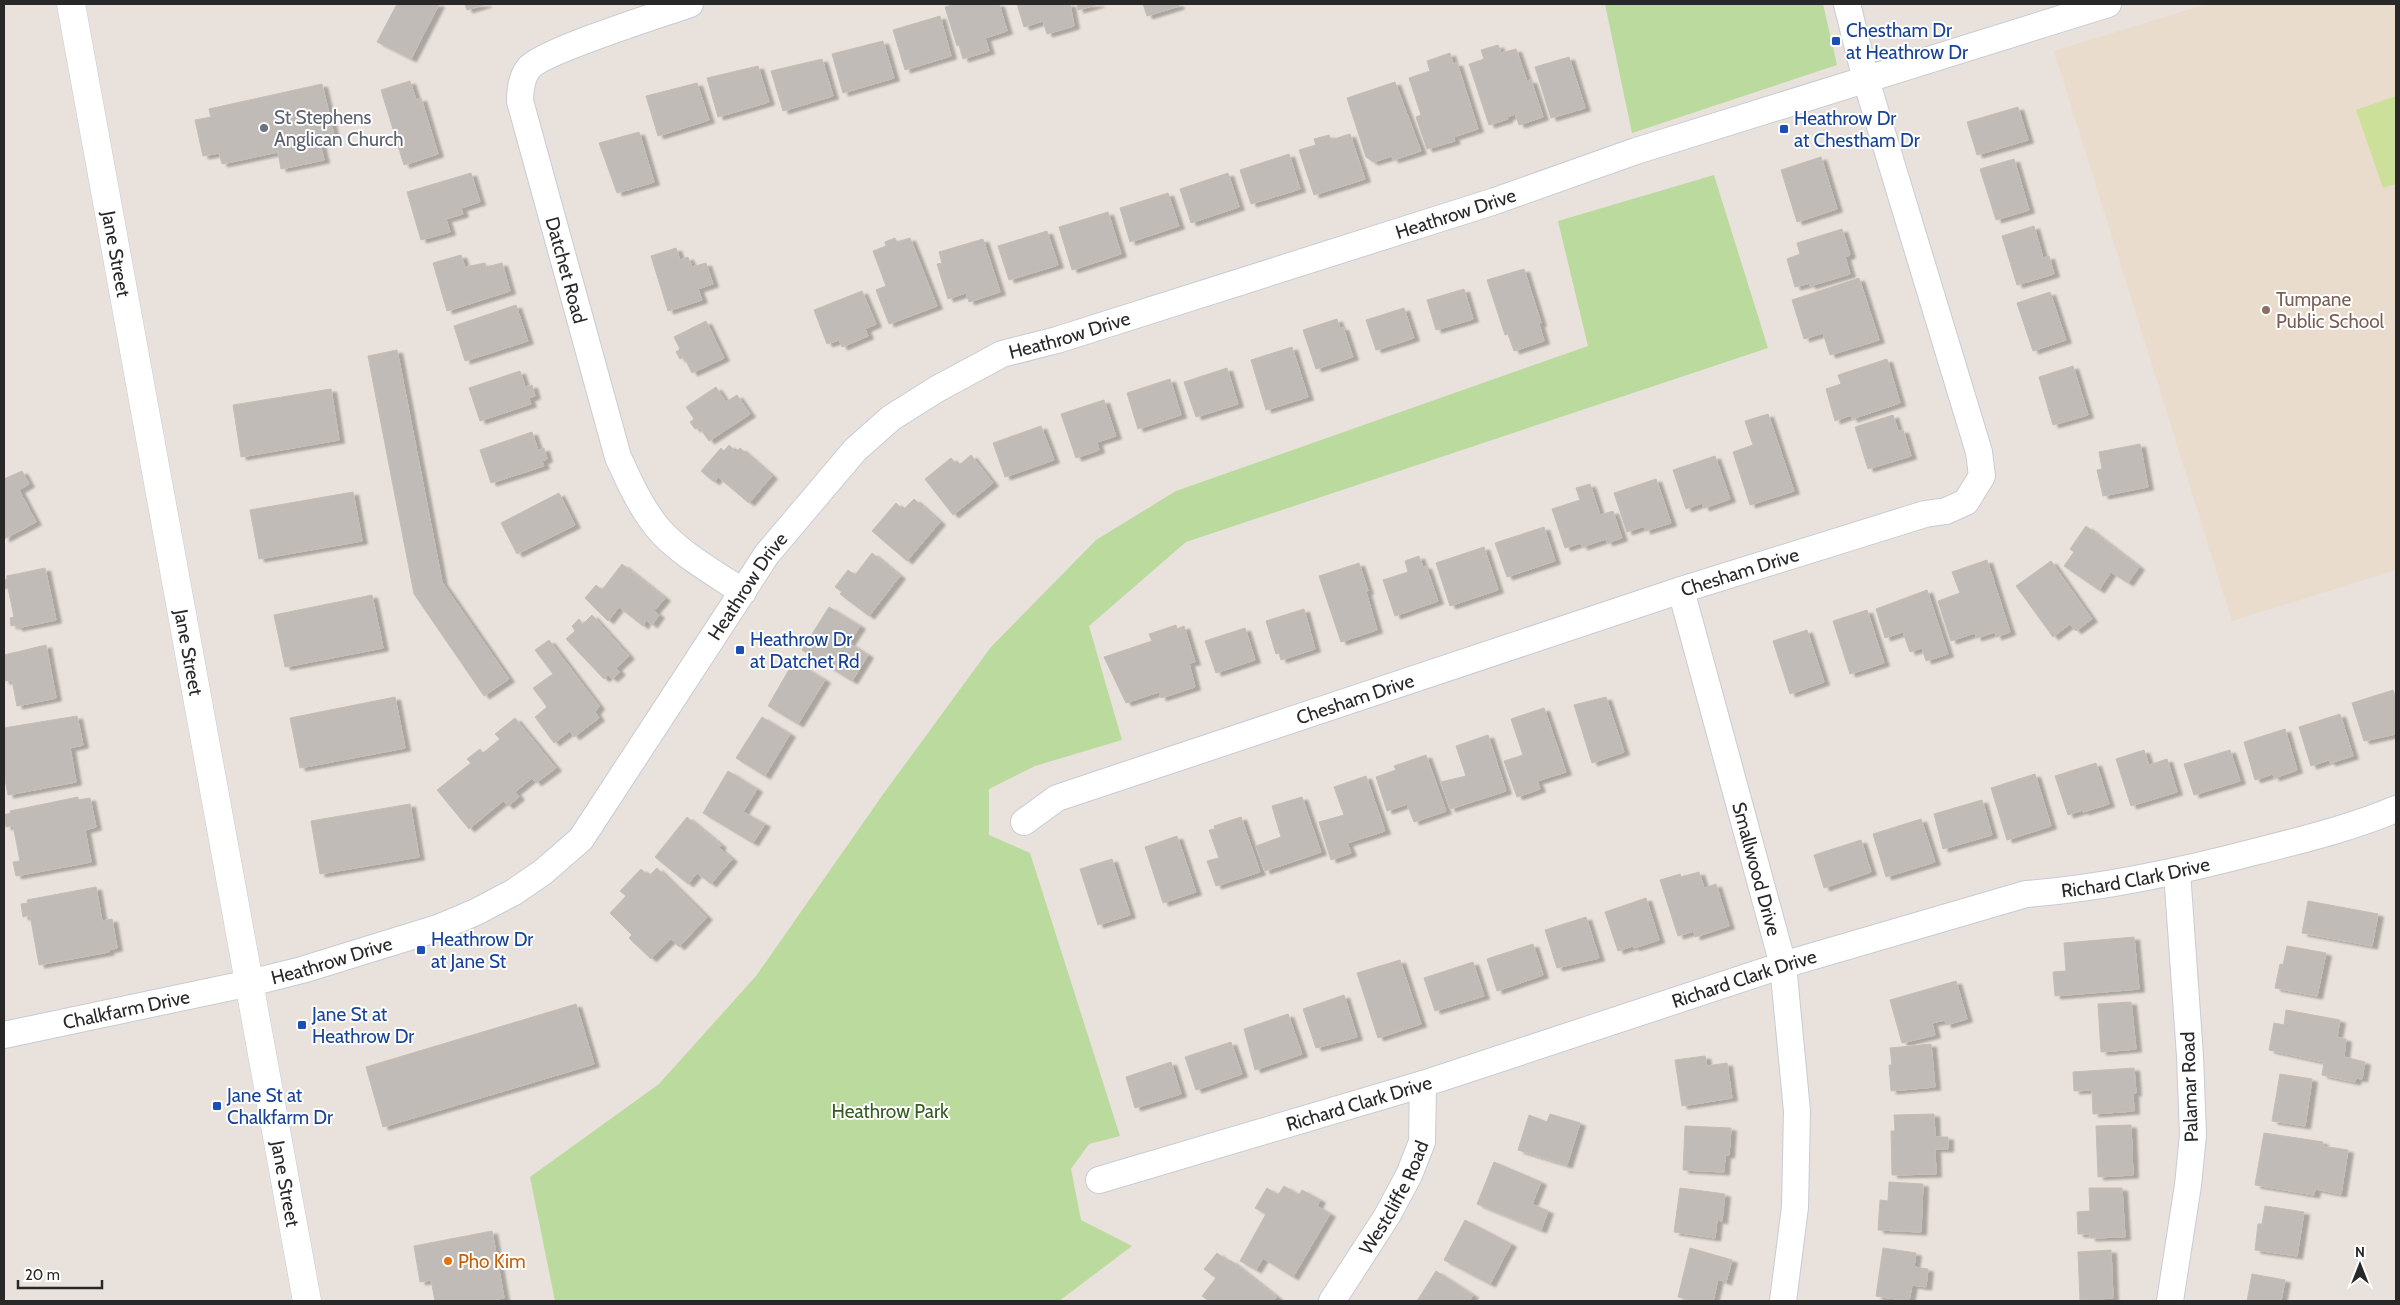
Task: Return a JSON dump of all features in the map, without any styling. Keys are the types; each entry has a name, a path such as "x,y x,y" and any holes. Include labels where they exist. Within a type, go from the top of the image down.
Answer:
{"main road":[{"name":"Jane Street","path":"71,4 307,1301"}],"street":[{"name":"Datchet Road","path":"690,4 579,43 543,60 529,68 520,88 520,101 618,457 638,499 658,528 691,558 743,592"},
{"name":"Chesham Drive","path":"1024,822 1057,798 1681,590 1924,514 1946,511 1966,502 1982,476 1979,452 1866,80 1847,4"},
{"name":"Heathrow Drive","path":"250,983 350,956 438,928 476,912 544,872 581,839 599,815 767,554 854,450 891,418 937,389 1002,354 1057,340 1438,219 1636,151 2108,4"},
{"name":"Smallwood Drive","path":"1681,590 1783,965 1797,1111 1795,1207 1783,1301"},
{"name":"Richard Clark Drive","path":"1099,1180 1423,1084 1783,965 2026,894 2068,891 2176,872 2356,825 2396,809"},
{"name":"Palamar Road","path":"2170,1301 2188,1185 2193,1135 2190,1056 2176,872"},
{"name":"Chalkfarm Drive","path":"4,1035 250,983"},
{"name":"Westcliffe Road","path":"1332,1301 1387,1216 1409,1175 1422,1142 1423,1084"}],"shaded area":[{"name":"Tumpane Public School","path":"2207,4 2396,4 2396,570 2232,621 2054,51"}],"green space":[{"path":"1605,4 1823,4 1837,65 1632,133"},
{"path":"2396,96 2396,184 2383,188 2356,110"},
{"name":"Heathrow Park","path":"1714,175 1768,348 1186,542 1089,626 1122,740 1035,766 989,789 989,835 1030,853 1120,1136 1089,1144 1071,1169 1081,1220 1132,1246 1059,1301 555,1301 530,1177 659,1084 756,976 884,793 991,647 1096,540 1176,491 1588,346 1558,221"}],"building":[{"path":"397,4 439,4 411,59 377,42"},
{"path":"465,4 486,4 467,10"},
{"path":"956,4 999,4 1007,31 985,38 989,51 963,59 945,7"},
{"path":"1017,4 1070,4 1074,26 1047,34 1043,21 1024,27"},
{"path":"1077,4 1099,4 1078,10"},
{"path":"1143,4 1178,4 1179,6 1147,16"},
{"path":"940,16 951,56 905,70 893,30"},
{"path":"883,41 894,78 843,93 832,54"},
{"path":"1498,45 1501,53 1516,49 1527,81 1531,80 1543,117 1519,125 1515,114 1507,117 1508,119 1489,125 1469,64 1484,59 1481,50"},
{"path":"1450,53 1453,64 1457,63 1478,129 1453,137 1455,141 1427,149 1416,117 1421,115 1409,78 1430,71 1427,61"},
{"path":"1569,57 1585,108 1551,118 1535,67"},
{"path":"822,59 833,96 783,111 771,71"},
{"path":"758,66 769,102 718,117 707,78"},
{"path":"410,81 416,100 421,98 438,154 404,165 381,90"},
{"path":"1395,82 1421,151 1393,160 1392,156 1373,162 1366,157 1347,98"},
{"path":"697,83 709,120 658,136 646,96"},
{"name":"St Stephens Anglican Church","path":"322,84 334,135 319,138 324,160 281,169 278,152 222,164 219,153 203,156 195,120 211,117 209,109"},
{"path":"2018,107 2028,140 1977,155 1967,122"},
{"path":"639,132 654,182 617,193 599,143"},
{"path":"1350,134 1365,179 1314,195 1299,150 1316,145 1314,139 1329,135 1331,140"},
{"path":"1289,154 1300,189 1251,204 1240,170"},
{"path":"1821,157 1837,209 1797,222 1781,170"},
{"path":"2014,159 2029,210 1996,220 1980,169"},
{"path":"471,173 480,202 461,208 463,214 446,219 450,232 421,240 407,192"},
{"path":"1228,173 1239,207 1191,223 1180,189"},
{"path":"1168,193 1179,226 1130,242 1120,208"},
{"path":"1108,212 1121,254 1072,270 1059,227"},
{"path":"2034,226 2043,258 2049,256 2054,274 2017,285 2002,236"},
{"path":"1842,229 1850,255 1845,257 1850,274 1810,286 1810,283 1795,287 1787,259 1800,254 1797,243"},
{"path":"1047,231 1058,265 1009,280 998,246"},
{"path":"895,238 897,242 910,238 937,306 889,324 876,290 886,286 873,251 886,246 885,242"},
{"path":"983,239 1000,292 969,302 966,293 948,299 937,264 942,263 939,252"},
{"path":"676,248 680,260 688,257 692,267 706,263 713,284 698,289 702,300 668,311 651,256"},
{"path":"461,255 465,267 485,263 486,267 502,263 510,291 447,311 433,263"},
{"path":"1524,269 1541,323 1539,324 1544,341 1514,351 1508,334 1505,335 1487,280"},
{"path":"1859,278 1879,340 1830,355 1823,333 1804,339 1792,300"},
{"path":"1464,289 1473,319 1436,330 1427,300"},
{"path":"862,291 876,324 865,329 868,336 842,347 839,340 827,344 814,310"},
{"path":"2050,292 2066,340 2033,351 2017,303"},
{"path":"516,305 528,341 465,361 454,326"},
{"path":"1404,308 1414,338 1376,350 1366,320"},
{"path":"1337,319 1340,328 1343,327 1353,357 1316,369 1303,330"},
{"path":"706,321 724,358 692,373 684,357 680,359 676,352 680,349 674,337"},
{"path":"1292,347 1308,397 1266,410 1251,360"},
{"path":"397,350 442,582 509,679 484,696 414,594 368,356"},
{"path":"1887,359 1900,403 1852,419 1851,415 1835,421 1826,389 1841,384 1838,375"},
{"path":"2073,366 2088,415 2053,425 2039,377"},
{"path":"1227,368 1238,404 1196,417 1184,382"},
{"path":"520,371 525,387 532,385 535,396 529,398 531,404 480,421 469,388"},
{"path":"1170,379 1181,415 1138,429 1127,393"},
{"path":"716,387 726,402 737,395 750,414 709,441 699,427 695,429 690,422 694,419 686,407"},
{"path":"331,389 339,440 241,457 233,405"},
{"path":"1104,400 1116,436 1097,442 1099,450 1076,458 1061,414"},
{"path":"1768,414 1794,491 1750,505 1733,452 1753,445 1745,421"},
{"path":"1893,415 1898,431 1903,430 1911,456 1868,469 1855,427"},
{"path":"1041,426 1054,460 1005,477 993,443"},
{"path":"532,432 538,450 544,448 547,459 542,461 544,466 491,483 480,450"},
{"path":"2140,444 2148,487 2103,496 2097,470 2102,469 2099,452"},
{"path":"729,445 736,452 740,448 772,476 749,503 718,477 714,482 701,471 721,448 724,451"},
{"path":"971,455 993,483 953,515 925,479 951,458 958,466"},
{"path":"1715,456 1730,499 1704,508 1702,503 1686,509 1673,470"},
{"path":"22,471 29,484 19,490 36,522 4,539 4,479"},
{"path":"1656,479 1671,523 1645,531 1644,526 1627,532 1614,493"},
{"path":"1590,484 1600,515 1613,511 1622,538 1607,543 1606,539 1582,547 1581,543 1565,548 1552,509 1580,500 1576,488"},
{"path":"353,492 362,541 259,559 250,510"},
{"path":"559,493 575,525 517,554 501,523"},
{"path":"914,499 940,522 907,561 872,531 896,503 903,510"},
{"path":"2086,526 2139,567 2128,583 2111,572 2099,590 2064,566 2074,552 2070,549"},
{"path":"1544,527 1555,561 1507,577 1495,543"},
{"path":"1484,547 1498,590 1450,606 1436,563"},
{"path":"872,553 900,576 869,616 840,594 842,592 835,587 848,570 855,575"},
{"path":"1419,556 1423,567 1426,566 1438,601 1395,616 1383,580 1408,572 1405,561"},
{"path":"1987,560 2010,632 1996,637 1995,632 1976,638 1975,633 1951,641 1938,601 1960,593 1952,572"},
{"path":"2051,561 2092,619 2076,631 2070,624 2053,637 2016,586"},
{"path":"1359,563 1377,630 1341,642 1319,576"},
{"path":"622,564 665,598 654,611 659,615 652,625 646,620 643,626 619,607 608,621 585,598 596,585 602,590"},
{"path":"45,568 56,620 17,628 16,625 11,626 10,618 14,617 8,588 4,589 4,580 7,579 7,576"},
{"path":"1927,590 1948,654 1926,661 1922,648 1910,652 1903,632 1885,638 1876,609"},
{"path":"372,595 383,648 285,667 274,615"},
{"path":"829,607 860,626 849,643 868,655 852,681 802,650"},
{"path":"1304,609 1315,649 1281,660 1279,653 1276,654 1266,621"},
{"path":"1867,610 1884,663 1850,674 1833,621"},
{"path":"592,615 629,656 616,668 620,672 612,679 608,675 604,679 566,639 575,631 572,626 579,619 583,624"},
{"path":"1176,625 1177,629 1184,626 1195,662 1189,663 1195,687 1161,698 1159,692 1126,703 1104,657 1152,641 1149,634"},
{"path":"1245,628 1255,660 1216,673 1205,641"},
{"path":"1807,630 1824,682 1790,694 1773,641"},
{"path":"549,640 599,706 595,712 599,718 574,737 570,731 554,743 535,717 547,707 533,688 553,674 535,650"},
{"path":"46,645 56,698 17,706 12,680 4,681 4,655"},
{"path":"794,661 825,680 798,724 768,706"},
{"path":"2393,690 2396,700 2396,734 2364,741 2352,703"},
{"path":"395,697 405,748 300,768 290,718"},
{"path":"1606,697 1624,752 1592,763 1574,705"},
{"path":"1544,708 1566,772 1537,781 1540,789 1517,797 1504,761 1523,755 1511,719"},
{"path":"2340,714 2353,756 2330,763 2329,760 2311,766 2299,727"},
{"path":"77,716 83,745 70,748 76,782 8,795 4,774 4,728"},
{"path":"762,717 790,734 765,776 736,758"},
{"path":"515,718 556,768 536,783 532,778 515,792 519,797 508,806 503,801 469,829 437,790 471,763 467,759 480,749 483,753 500,739 495,734"},
{"path":"2285,729 2297,770 2274,778 2273,774 2255,780 2244,742"},
{"path":"1488,735 1506,791 1450,809 1441,782 1466,776 1456,746"},
{"path":"2144,750 2149,765 2167,759 2177,792 2131,806 2116,759"},
{"path":"2230,750 2240,781 2194,795 2184,764"},
{"path":"1426,755 1446,811 1414,822 1407,804 1387,811 1376,777 1396,770 1394,766"},
{"path":"2096,763 2109,804 2068,815 2055,776"},
{"path":"728,771 757,789 743,812 765,824 753,843 703,813"},
{"path":"2035,774 2051,826 2007,840 1991,788"},
{"path":"1366,776 1385,831 1347,843 1351,853 1331,860 1319,822 1344,815 1334,787"},
{"path":"78,797 78,800 90,798 96,827 85,830 91,862 16,876 13,862 20,861 13,825 6,827 4,815 11,813 10,811"},
{"path":"1302,797 1321,852 1265,871 1256,846 1281,837 1272,806"},
{"path":"1982,800 1992,835 1943,849 1934,814"},
{"path":"410,804 419,857 320,874 311,821"},
{"path":"687,817 721,845 719,848 732,859 711,884 697,873 688,884 655,857"},
{"path":"1241,817 1260,872 1216,886 1207,861 1219,858 1209,830 1215,829 1214,826"},
{"path":"1921,819 1935,862 1886,877 1873,834"},
{"path":"1177,836 1196,892 1163,903 1145,847"},
{"path":"1861,840 1871,872 1824,888 1814,855"},
{"path":"1112,859 1130,915 1098,925 1080,869"},
{"path":"657,868 707,917 679,947 671,939 651,959 629,938 632,935 610,913 626,896 620,891 641,869 649,876"},
{"path":"1699,872 1704,888 1716,884 1729,926 1695,937 1694,931 1678,936 1660,880 1680,874 1681,877"},
{"path":"96,887 102,921 112,919 117,948 108,950 109,952 39,965 30,915 23,917 21,904 28,903 27,900"},
{"path":"1646,898 1659,940 1618,951 1605,912"},
{"path":"2308,901 2378,914 2372,946 2302,933"},
{"path":"1586,917 1599,958 1557,968 1545,930"},
{"path":"2134,937 2139,989 2055,996 2053,972 2066,971 2064,943"},
{"path":"1533,944 1543,975 1497,991 1487,959"},
{"path":"2287,946 2326,953 2317,996 2275,988 2280,964 2283,965"},
{"path":"1400,960 1421,1024 1378,1038 1357,973"},
{"path":"1473,962 1484,996 1435,1011 1424,978"},
{"path":"1956,981 1967,1019 1946,1025 1945,1020 1932,1023 1935,1035 1902,1043 1890,1000"},
{"path":"1344,995 1357,1037 1316,1048 1303,1009"},
{"path":"2131,1002 2136,1049 2101,1052 2098,1004"},
{"path":"576,1004 594,1064 383,1127 366,1067"},
{"path":"2286,1010 2340,1020 2337,1037 2346,1039 2344,1057 2365,1062 2362,1079 2356,1078 2355,1082 2322,1075 2324,1062 2269,1050 2274,1023 2284,1025"},
{"path":"1288,1014 1302,1054 1255,1070 1244,1029"},
{"path":"1231,1042 1242,1074 1196,1090 1185,1057"},
{"path":"1931,1044 1935,1087 1891,1091 1889,1065 1892,1065 1890,1048"},
{"path":"1705,1056 1707,1066 1727,1063 1732,1098 1682,1106 1675,1060"},
{"path":"1171,1062 1181,1094 1135,1108 1126,1077"},
{"path":"2134,1068 2136,1093 2133,1093 2134,1111 2093,1114 2092,1090 2074,1091 2073,1072"},
{"path":"2280,1074 2312,1079 2305,1126 2272,1121"},
{"path":"1550,1114 1580,1123 1567,1165 1518,1150 1529,1115 1547,1122"},
{"path":"1934,1114 1935,1137 1948,1137 1948,1149 1935,1149 1936,1174 1892,1175 1891,1131 1895,1131 1894,1115"},
{"path":"2131,1125 2133,1175 2098,1177 2096,1126"},
{"path":"1685,1126 1731,1128 1729,1155 1725,1155 1724,1172 1683,1170"},
{"path":"2264,1133 2323,1142 2322,1146 2348,1150 2341,1194 2315,1189 2314,1195 2255,1185"},
{"path":"1494,1162 1541,1182 1532,1204 1548,1211 1541,1230 1477,1204"},
{"path":"1889,1182 1923,1184 1921,1232 1878,1230 1880,1200 1888,1201"},
{"path":"1284,1186 1299,1195 1302,1190 1320,1200 1317,1206 1330,1214 1293,1277 1263,1258 1256,1270 1240,1261 1266,1214 1255,1208 1267,1188 1278,1195"},
{"path":"1680,1188 1725,1194 1722,1221 1717,1220 1715,1238 1674,1232"},
{"path":"2089,1188 2122,1188 2125,1237 2090,1238 2090,1234 2078,1234 2077,1212 2090,1211"},
{"path":"2265,1206 2304,1212 2297,1256 2255,1250 2258,1224 2262,1224"},
{"path":"1465,1220 1511,1244 1490,1284 1444,1260"},
{"path":"492,1231 504,1298 485,1301 435,1301 431,1280 420,1282 414,1246"},
{"path":"1690,1248 1732,1260 1726,1282 1718,1279 1713,1301 1694,1301 1678,1297"},
{"path":"1883,1248 1916,1253 1914,1267 1928,1269 1926,1287 1912,1285 1909,1301 1876,1296"},
{"path":"2111,1250 2113,1298 2080,1300 2078,1252"},
{"path":"1217,1253 1229,1262 1230,1260 1277,1297 1273,1301 1209,1301 1202,1296 1216,1278 1204,1269"},
{"path":"1436,1271 1473,1295 1469,1301 1417,1301"},
{"path":"2252,1274 2285,1280 2281,1301 2247,1301"}],"place":[{"name":"Chestham Dr at Heathrow Dr","path":"1836,41"},
{"name":"St Stephens Anglican Church","path":"264,128"},
{"name":"Heathrow Dr at Chestham Dr","path":"1784,129"},
{"name":"Tumpane Public School","path":"2266,310"},
{"name":"Heathrow Dr at Datchet Rd","path":"740,650"},
{"name":"Heathrow Dr at Jane St","path":"421,950"},
{"name":"Jane St at Heathrow Dr","path":"302,1025"},
{"name":"Jane St at Chalkfarm Dr","path":"217,1106"},
{"name":"Pho Kim","path":"448,1261"}]}
